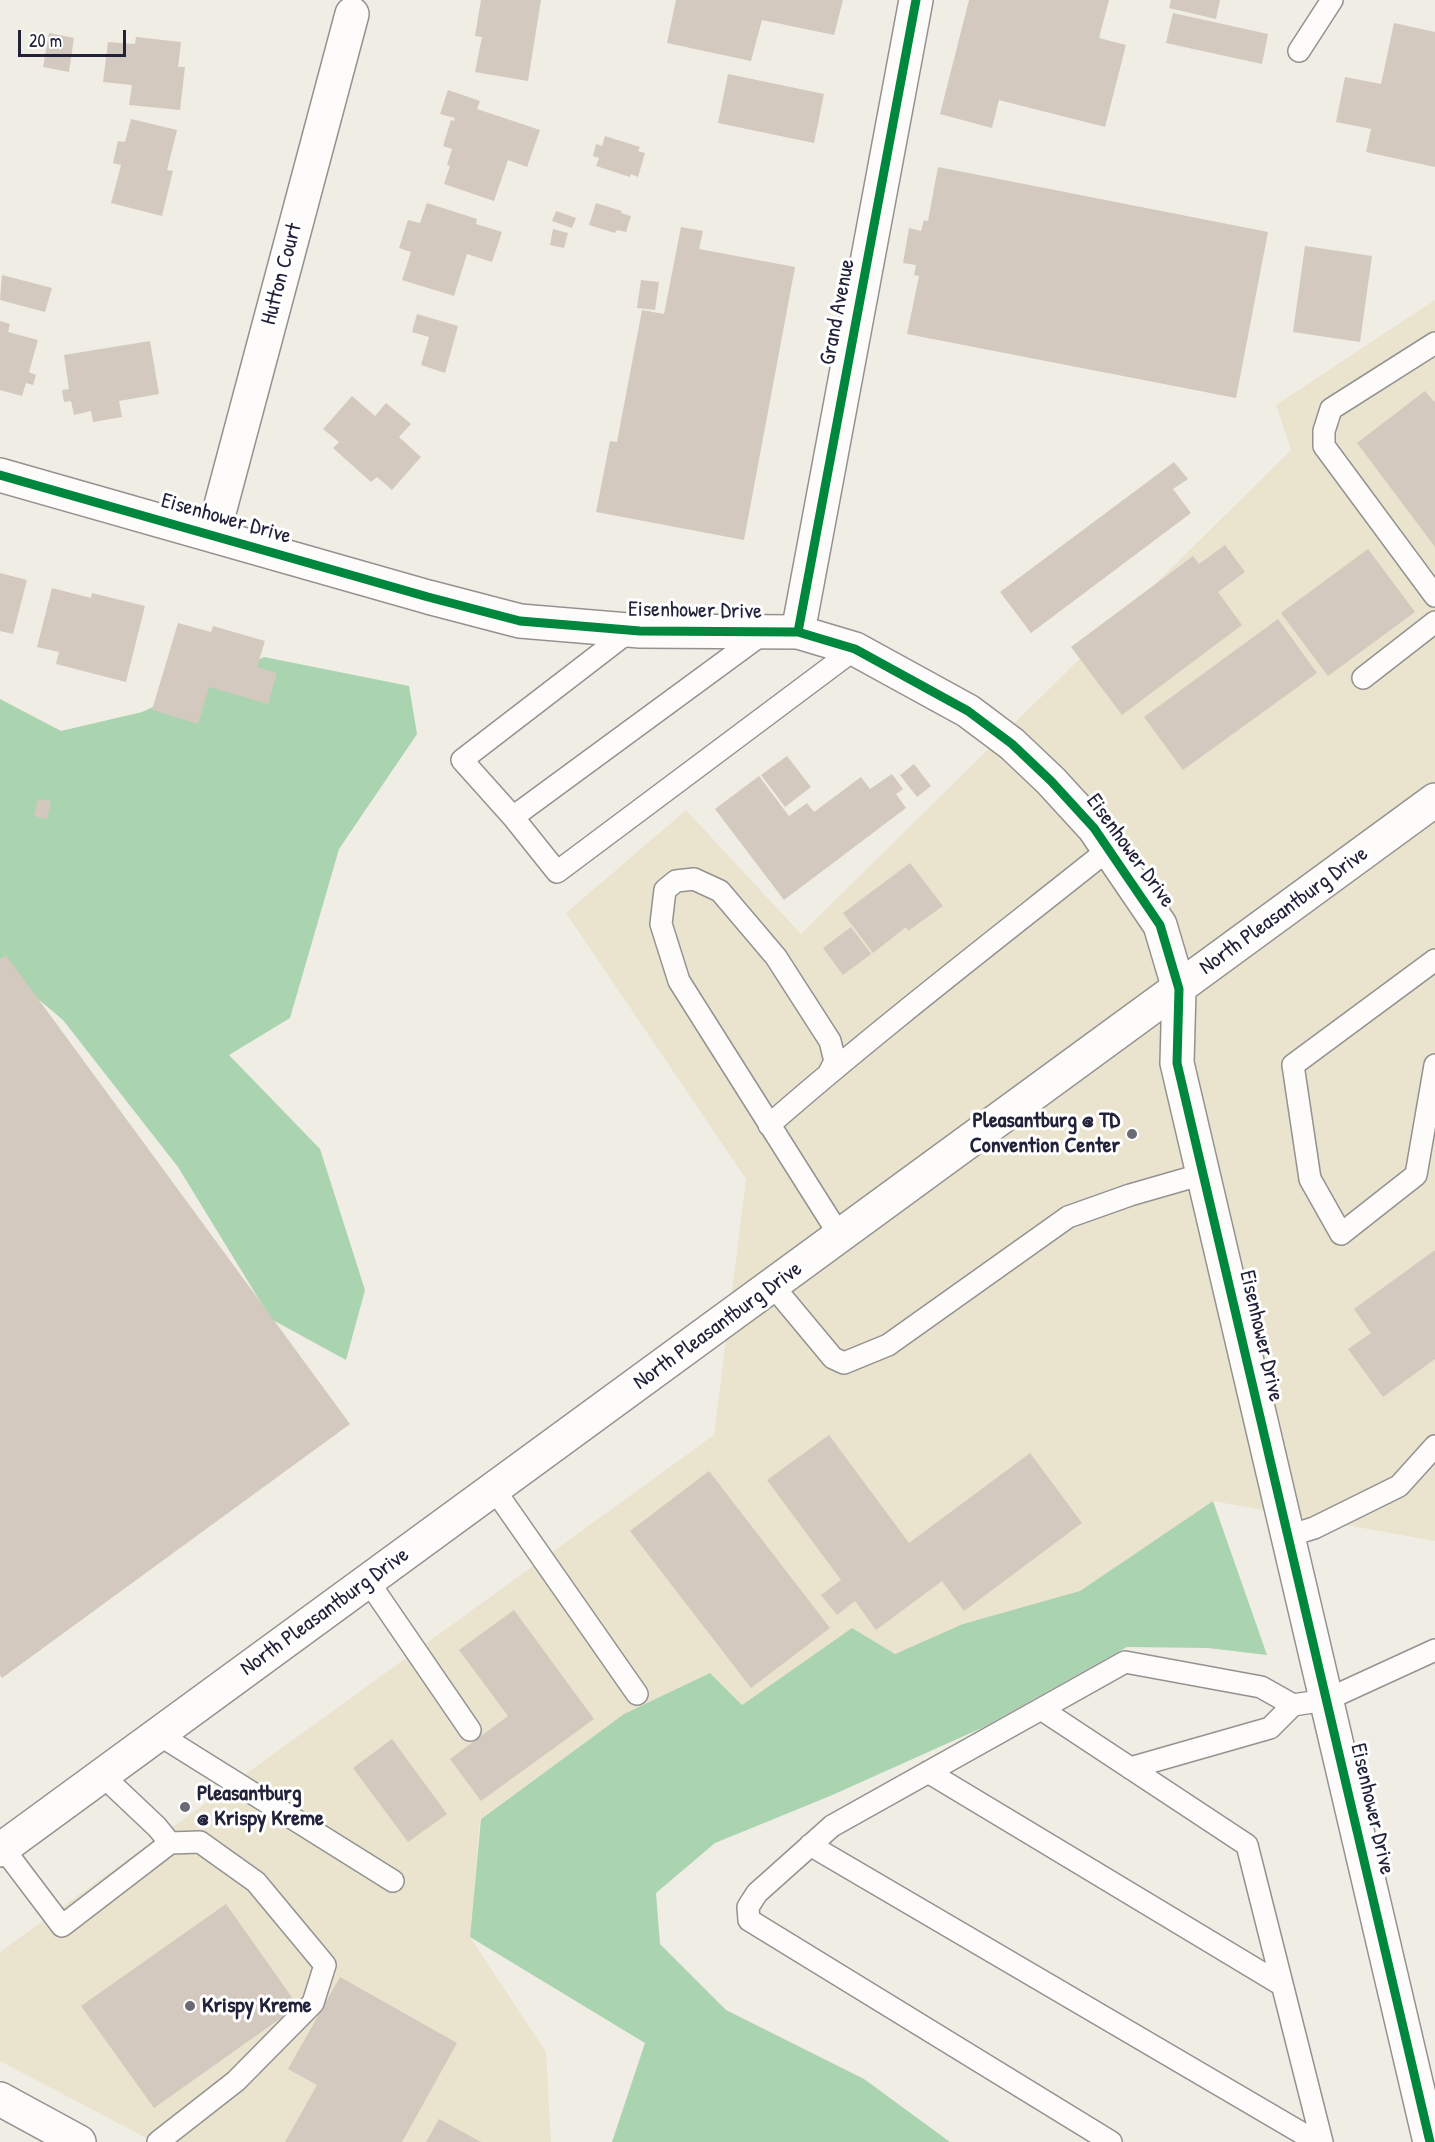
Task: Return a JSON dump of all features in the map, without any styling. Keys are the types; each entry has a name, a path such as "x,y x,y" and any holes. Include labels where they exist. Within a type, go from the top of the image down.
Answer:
{"street":[{"name":"Grand Avenue","path":"798,632 916,0"},
{"name":"Hutton Court","path":"213,535 352,14"},
{"name":"Eisenhower Drive","path":"0,475 520,621 631,630 798,632 855,649 968,711 1012,744 1052,781 1094,828 1161,925 1179,989 1177,1063 1430,2142"},
{"name":"North Pleasantburg Drive","path":"2,1849 1435,800"},
{"path":"0,2099 79,2142"}],"lane":[{"path":"1299,51 1332,0"},
{"path":"1435,343 1331,409 1324,431 1324,446 1435,596"},
{"path":"1363,678 1435,622"},
{"path":"631,630 462,760 513,817 557,872 855,649"},
{"path":"513,817 765,632"},
{"path":"769,1125 829,1073 1109,849"},
{"path":"829,1073 835,1062 830,1041 776,957 720,891 694,879 676,881 665,890 661,924 679,981 840,1236"},
{"path":"1435,960 1293,1065 1310,1179 1341,1234 1416,1175 1435,1065"},
{"path":"773,1286 833,1358 844,1363 888,1345 1068,1217 1130,1195 1203,1174"},
{"path":"1288,1536 1314,1527 1399,1486 1435,1446"},
{"path":"494,1489 637,1694"},
{"path":"368,1581 470,1730"},
{"path":"1130,1768 1270,1728 1293,1705 1326,1700 1435,1650"},
{"path":"1111,2142 749,1920 748,1907 757,1893 832,1826 1125,1662 1261,1687 1293,1705"},
{"path":"1041,1709 1247,1845 1322,2142"},
{"path":"158,1734 393,1881"},
{"path":"928,1772 1282,1985"},
{"path":"102,1775 157,1827 170,1843"},
{"path":"2,1849 62,1926 170,1843 200,1842 256,1882 325,1965 314,2003 236,2081 158,2142"},
{"path":"810,1845 1317,2142"}],"shaded area":[{"path":"1435,300 1435,1541 1213,1501 1080,1591 963,1624 895,1654 852,1628 742,1705 710,1673 624,1714 480,1819 470,1937 546,2052 551,2142 154,2142 0,2061 0,1952 714,1435 746,1179 566,913 686,810 801,934 1291,450 1276,405"}],"green space":[{"path":"264,657 409,686 417,734 339,849 290,1018 229,1055 320,1149 365,1290 346,1360 271,1319 178,1167 63,1020 0,967 0,699 61,731 142,712"},
{"path":"1213,1501 1267,1655 1208,1648 1127,1647 984,1727 830,1796 715,1843 656,1893 660,1944 726,2010 864,2079 950,2142 612,2142 645,2043 470,1937 481,1819 624,1714 710,1673 742,1705 852,1628 895,1654 963,1624 1080,1591"}],"building":[{"path":"481,0 541,0 528,81 475,72 482,37 475,36"},
{"path":"676,0 843,0 834,35 762,20 751,61 667,43"},
{"path":"969,0 1109,0 1099,38 1126,45 1105,127 999,100 992,128 940,114"},
{"path":"1171,0 1220,0 1216,19 1169,8"},
{"path":"1173,13 1268,34 1262,64 1166,43"},
{"path":"1394,23 1435,32 1435,167 1366,152 1371,129 1336,122 1345,77 1381,84"},
{"path":"49,33 74,38 69,72 43,67"},
{"path":"136,37 181,42 178,67 185,67 180,110 129,105 132,85 103,82 108,42 135,44"},
{"path":"728,74 824,94 814,143 718,123"},
{"path":"448,90 480,101 477,109 540,130 527,167 508,160 494,201 444,184 450,166 447,165 452,149 443,146 451,120 454,121 455,118 440,114"},
{"path":"131,119 177,130 167,170 173,171 162,216 111,203 121,165 113,163 118,141 125,142"},
{"path":"605,136 640,147 638,151 645,153 638,177 631,174 630,177 596,166 599,158 593,156 596,144 602,146"},
{"path":"938,167 1268,232 1236,398 907,334 919,276 914,275 916,265 903,263 909,228 921,231 924,220 928,221"},
{"path":"427,203 477,219 476,224 502,232 492,262 467,254 454,296 402,280 411,252 399,248 408,220 420,223"},
{"path":"596,203 631,216 626,232 617,230 615,233 589,225"},
{"path":"556,211 576,218 572,228 552,221"},
{"path":"681,227 703,231 699,249 795,267 744,540 596,512 610,441 617,442 642,310 664,314"},
{"path":"553,229 568,233 564,248 550,245"},
{"path":"1305,246 1372,256 1360,342 1293,332"},
{"path":"2,275 52,288 45,312 0,300"},
{"path":"641,280 659,282 655,310 637,308"},
{"path":"417,314 458,326 445,373 421,365 429,337 412,332"},
{"path":"0,321 10,324 8,332 38,340 29,372 36,375 33,385 26,383 22,396 0,390"},
{"path":"150,341 159,394 119,401 122,417 93,422 91,411 74,415 71,401 64,402 62,390 69,389 64,355"},
{"path":"1425,391 1435,401 1435,547 1357,443"},
{"path":"352,396 375,416 386,403 411,424 399,437 421,457 392,490 377,477 371,482 333,448 339,442 323,429"},
{"path":"1174,462 1188,479 1173,489 1191,513 1031,633 1000,592"},
{"path":"1225,545 1245,572 1218,592 1242,625 1122,715 1071,647 1193,556 1199,564"},
{"path":"1368,549 1415,612 1328,676 1281,613"},
{"path":"0,573 27,580 13,634 0,631"},
{"path":"52,588 91,598 92,593 145,606 126,682 56,664 59,652 37,647"},
{"path":"1278,619 1317,673 1183,770 1144,717"},
{"path":"178,623 211,632 213,626 265,641 257,667 277,673 268,704 209,687 198,724 152,710"},
{"path":"787,756 811,787 785,807 761,775"},
{"path":"914,764 931,786 917,797 900,775"},
{"path":"892,774 903,789 896,794 906,808 784,900 715,809 759,776 789,816 807,803 814,812 861,777 870,789"},
{"path":"38,799 51,801 47,819 34,816"},
{"path":"910,863 943,906 908,931 906,927 873,953 843,913"},
{"path":"851,927 871,954 843,975 823,948"},
{"path":"6,955 350,1424 2,1678 0,1675 0,959"},
{"path":"1435,1250 1435,1359 1383,1397 1348,1349 1371,1333 1354,1309"},
{"path":"829,1435 909,1543 1030,1453 1082,1523 964,1611 942,1581 876,1630 855,1601 837,1615 821,1595 841,1580 767,1480"},
{"path":"709,1471 830,1628 751,1688 630,1531"},
{"path":"514,1610 594,1719 481,1801 450,1759 508,1716 459,1650"},
{"path":"392,1739 447,1814 408,1842 353,1768"},
{"name":"Krispy Kreme","path":"226,1904 298,2006 154,2108 81,2006"},
{"path":"340,1977 457,2043 402,2142 285,2142 317,2085 288,2069"},
{"path":"439,2119 481,2142 426,2142"}],"cycle path":[{"path":"798,632 916,0"},
{"path":"0,475 520,621 640,631 798,632 855,649 968,711 1012,744 1051,781 1094,828 1160,925 1179,989 1177,1063 1430,2142"}],"place":[{"name":"Pleasantburg @ TD Convention Center","path":"1132,1134"},
{"name":"Pleasantburg @ Krispy Kreme","path":"185,1807"},
{"name":"Krispy Kreme","path":"190,2006"}]}
